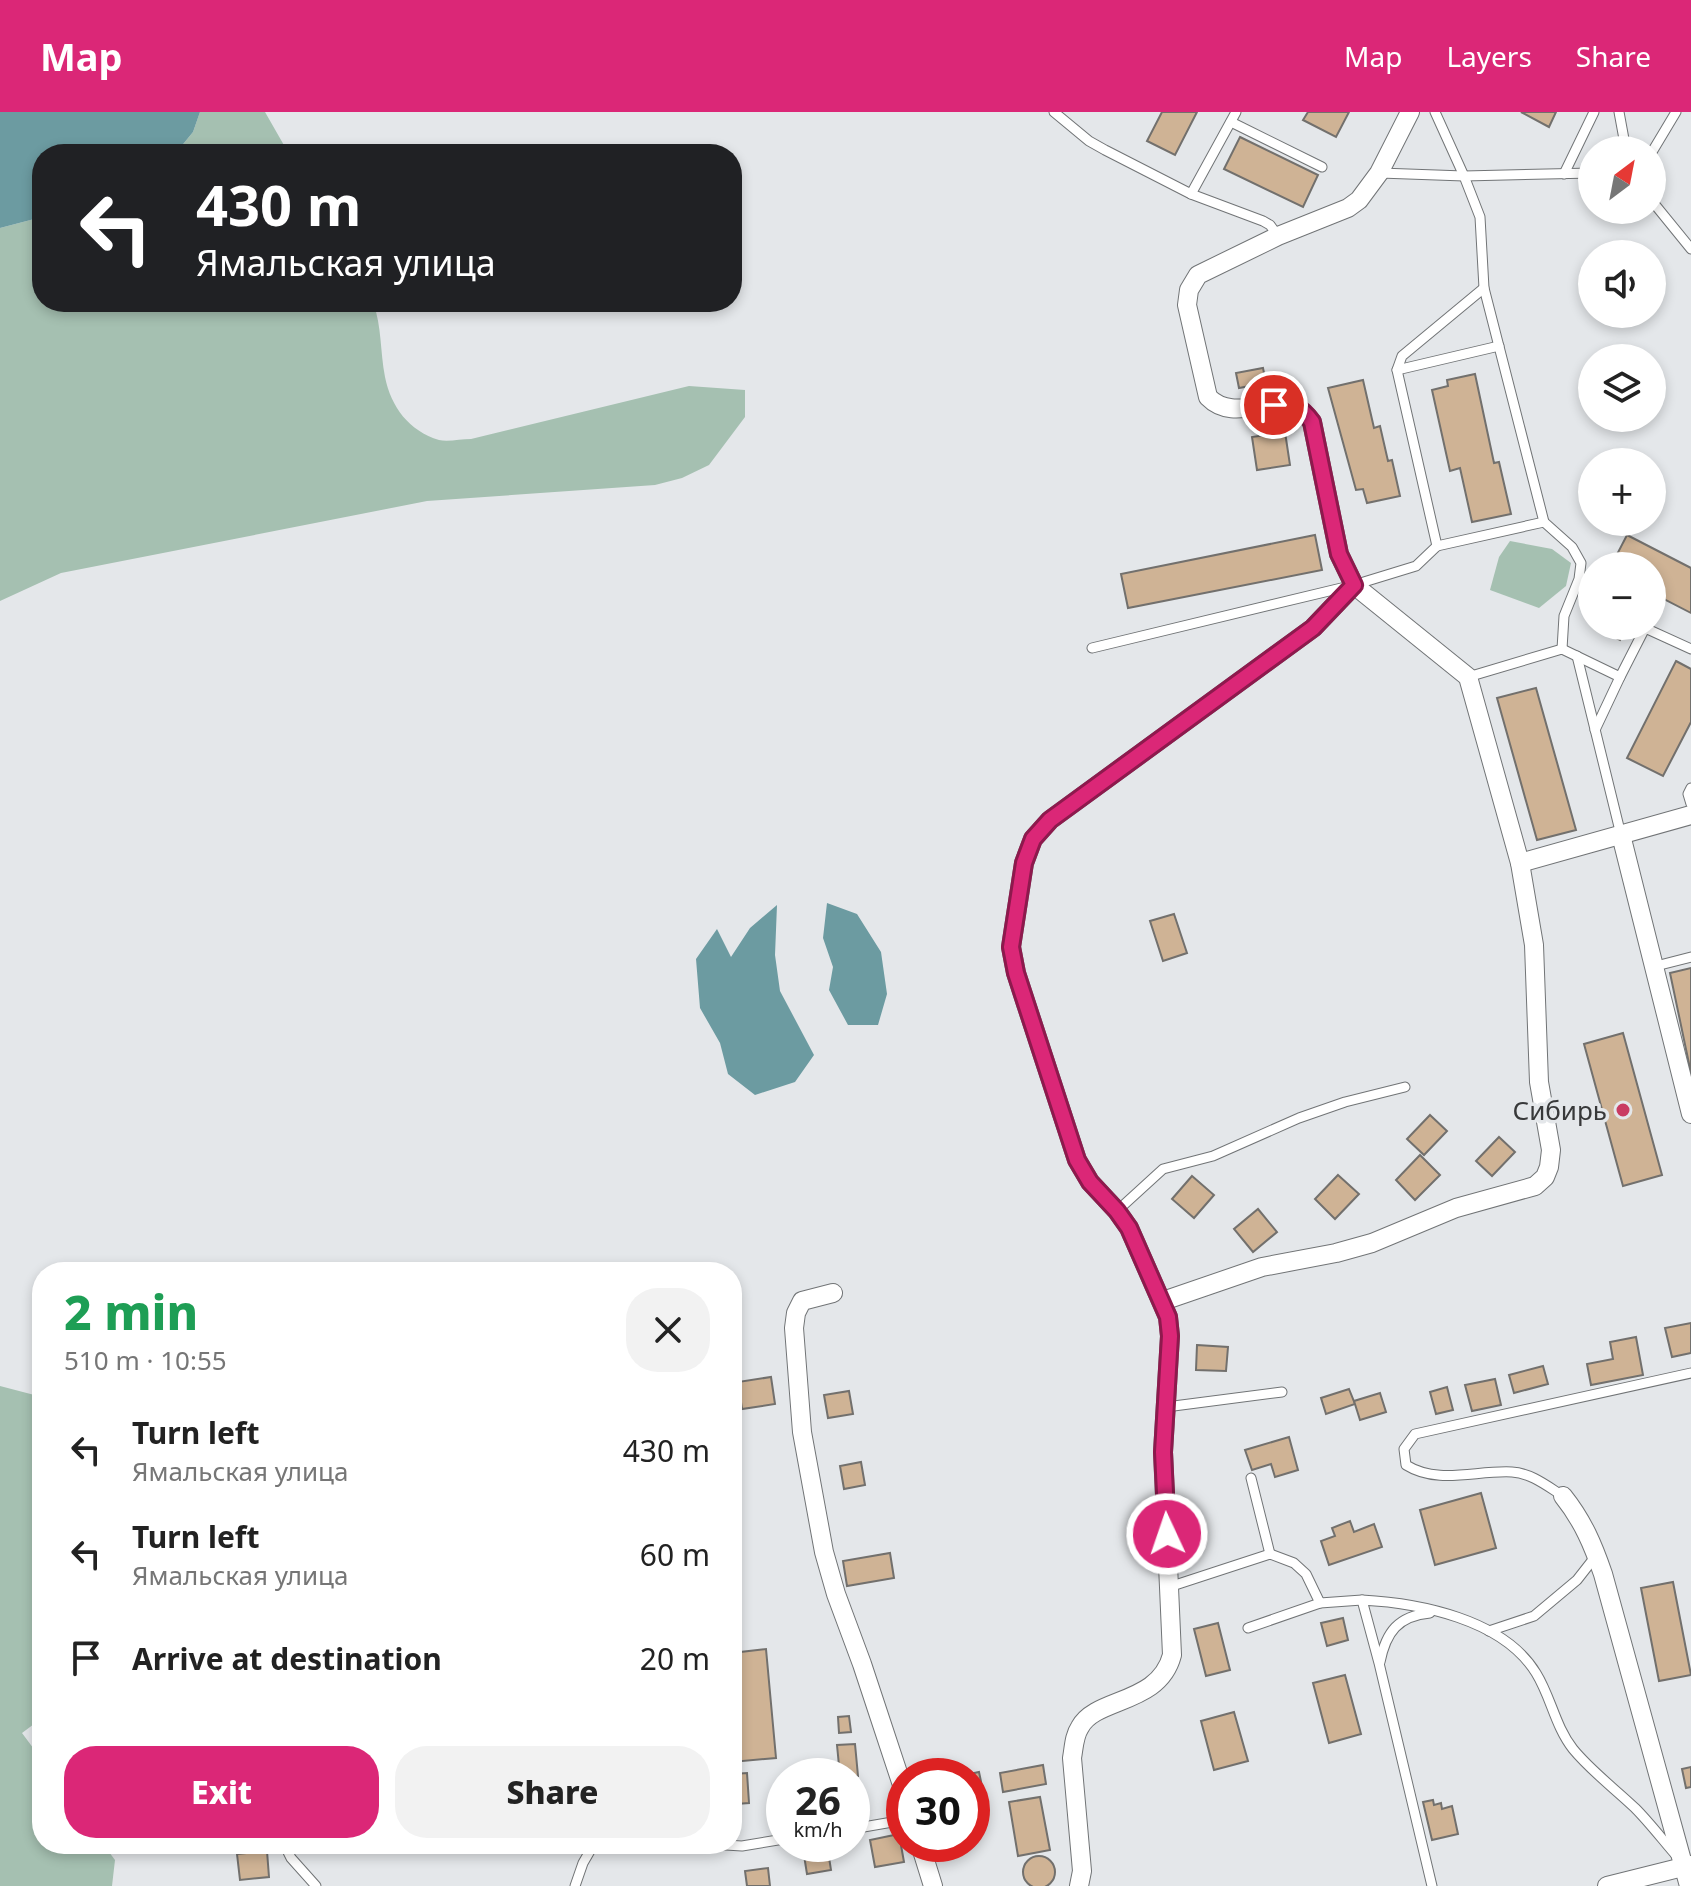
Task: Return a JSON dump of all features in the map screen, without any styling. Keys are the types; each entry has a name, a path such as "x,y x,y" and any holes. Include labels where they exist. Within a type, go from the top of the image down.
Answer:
{"street":[{"path":"1163,1301 1262,1267 1372,1243 1456,1208 1535,1186 1545,1177 1551,1150 1539,1082 1536,962 1520,863 1468,677 1354,585 1339,554 1312,422 1303,408 1288,404 1230,409 1216,405 1208,397 1187,305 1189,290 1198,275 1278,236 1348,208 1359,200 1379,173 1410,112"},
{"path":"1079,1886 1082,1871 1072,1758 1081,1724 1090,1715 1132,1697 1154,1683 1170,1665 1172,1655 1163,1452 1170,1336 1163,1301 1129,1228 1090,1182 1077,1160 1016,973 1011,947 1024,863 1033,839 1050,820 1313,628 1354,585"},
{"path":"1520,863 1691,815"},
{"path":"1621,835 1691,1114"},
{"path":"833,1293 802,1301 796,1313 794,1328 802,1432 832,1580 893,1758"},
{"path":"1563,1496 1579,1517 1597,1555 1688,1865 1689,1886"},
{"path":"926,1862 933,1886"},
{"path":"1607,1886 1688,1865"}],"lane":[{"path":"1054,112 1089,141 1191,194 1263,221 1278,236"},
{"path":"1191,194 1236,112"},
{"path":"1435,112 1480,217 1484,288 1544,522 1572,547 1581,563 1579,579 1564,616 1562,649"},
{"path":"1564,174 1594,112"},
{"path":"1619,112 1623,136"},
{"path":"1662,136 1676,112"},
{"path":"1231,122 1322,167"},
{"path":"1379,173 1464,176 1578,174"},
{"path":"1666,218 1691,249"},
{"path":"1437,546 1397,370 1402,356 1484,288"},
{"path":"1397,370 1499,346"},
{"path":"1092,648 1354,585 1416,566 1437,546 1544,522"},
{"path":"1595,730 1645,628 1691,649"},
{"path":"1468,677 1562,649 1620,677"},
{"path":"1577,656 1621,835"},
{"path":"1691,788 1688,794 1691,804"},
{"path":"1656,966 1691,957"},
{"path":"1117,1211 1163,1169 1213,1156 1299,1118 1345,1102 1405,1087"},
{"path":"1563,1496 1533,1477 1513,1472 1439,1476 1419,1473 1406,1465 1404,1449 1415,1434 1691,1373"},
{"path":"1166,1407 1282,1392"},
{"path":"1251,1478 1270,1554"},
{"path":"1169,1587 1270,1554 1294,1563 1306,1574 1320,1603"},
{"path":"1489,1631 1534,1616 1577,1580 1597,1555"},
{"path":"1362,1600 1432,1886"},
{"path":"1248,1628 1320,1603 1362,1600 1400,1602 1489,1631 1518,1651 1533,1669 1545,1689 1557,1726 1574,1750 1637,1810 1688,1865"},
{"path":"1379,1663 1384,1642 1393,1629 1417,1614 1437,1612"},
{"path":"742,1846 766,1842"},
{"path":"289,1854 316,1886"},
{"path":"575,1886 588,1854"}],"green space":[{"path":"200,112 265,112 283,144 183,144 193,132"},
{"path":"32,220 32,312 376,312 385,377 392,398 410,424 439,440 471,439 689,386 745,390 745,417 709,465 682,478 655,485 427,501 61,573 0,601 0,228"},
{"path":"1510,541 1552,549 1571,563 1566,586 1539,608 1490,590 1499,557"},
{"path":"0,1386 32,1394 32,1726 22,1733 32,1746 32,1854 110,1854 115,1860 112,1886 0,1886"}],"water":[{"path":"0,112 200,112 193,132 183,144 32,144 32,220 0,228"},
{"path":"827,903 857,914 881,952 887,994 878,1025 848,1025 829,990 833,967 823,938"},
{"path":"777,905 775,955 780,991 814,1055 795,1082 755,1095 728,1074 720,1043 700,1008 696,959 717,929 731,957 750,928"}],"building":[{"path":"1162,112 1197,112 1175,155 1147,141"},
{"path":"1308,112 1349,112 1336,137 1303,120"},
{"path":"1521,112 1556,112 1549,127"},
{"path":"1240,137 1318,175 1303,207 1224,169"},
{"path":"1263,368 1266,383 1239,388 1236,373"},
{"path":"1475,374 1494,463 1499,462 1511,514 1472,522 1460,468 1450,471 1432,390 1448,386 1447,380"},
{"path":"1363,380 1374,428 1380,426 1400,496 1367,503 1363,489 1356,490 1328,388"},
{"path":"1285,432 1290,465 1257,470 1252,437"},
{"path":"1315,535 1322,570 1128,608 1121,574"},
{"path":"1629,536 1660,552 1618,552"},
{"path":"1666,555 1691,568 1691,613 1666,600"},
{"path":"1676,661 1691,669 1691,722 1663,776 1627,758"},
{"path":"1536,688 1576,830 1537,840 1497,698"},
{"path":"1174,914 1187,953 1163,961 1150,921"},
{"path":"1691,968 1691,1073 1670,973"},
{"name":"Сибирь","path":"1623,1033 1662,1175 1623,1186 1584,1044"},
{"path":"1430,1115 1447,1131 1424,1155 1407,1139"},
{"path":"1499,1137 1515,1152 1492,1176 1476,1161"},
{"path":"1420,1155 1440,1175 1415,1200 1396,1180"},
{"path":"1338,1175 1359,1194 1335,1219 1315,1199"},
{"path":"1192,1176 1214,1195 1194,1218 1172,1199"},
{"path":"1258,1209 1277,1232 1253,1252 1234,1229"},
{"path":"1691,1323 1691,1353 1672,1357 1665,1328"},
{"path":"1636,1337 1643,1375 1591,1385 1587,1364 1613,1359 1610,1342"},
{"path":"1197,1345 1228,1347 1226,1371 1196,1370"},
{"path":"1543,1366 1548,1384 1514,1393 1509,1375"},
{"path":"771,1377 775,1404 742,1409 742,1381"},
{"path":"1495,1379 1501,1405 1472,1411 1465,1385"},
{"path":"1447,1387 1453,1410 1436,1414 1430,1392"},
{"path":"1349,1389 1355,1404 1326,1414 1321,1398"},
{"path":"849,1391 853,1414 828,1418 824,1395"},
{"path":"1380,1393 1386,1412 1360,1420 1354,1401"},
{"path":"1289,1437 1298,1470 1275,1477 1271,1464 1252,1470 1245,1450"},
{"path":"861,1462 865,1485 844,1489 840,1466"},
{"path":"1481,1493 1496,1548 1435,1565 1420,1510"},
{"path":"1350,1521 1354,1532 1374,1524 1382,1547 1329,1565 1321,1541 1335,1536 1332,1528"},
{"path":"890,1553 894,1578 847,1586 843,1561"},
{"path":"1673,1582 1691,1675 1659,1681 1641,1588"},
{"path":"1343,1618 1348,1640 1327,1646 1321,1623"},
{"path":"1218,1623 1230,1670 1206,1676 1194,1629"},
{"path":"766,1649 776,1758 742,1761 742,1652"},
{"path":"1345,1675 1361,1734 1329,1743 1313,1683"},
{"path":"1234,1712 1248,1761 1214,1770 1201,1721"},
{"path":"849,1716 851,1732 839,1733 838,1717"},
{"path":"855,1744 856,1758 838,1758 837,1745"},
{"path":"1043,1765 1046,1784 1003,1792 1000,1773"},
{"path":"1691,1767 1691,1787 1686,1788 1682,1769"},
{"path":"742,1773 747,1773 749,1803 742,1804"},
{"path":"1040,1797 1050,1850 1018,1856 1009,1802"},
{"path":"1433,1800 1434,1805 1441,1803 1442,1809 1452,1806 1458,1834 1432,1840 1423,1802"},
{"path":"886,1837 886,1862 904,1862 875,1867 870,1840"},
{"path":"237,1854 267,1854 269,1877 240,1880"},
{"path":"1033,1857 1045,1857 1054,1866 1054,1878 1045,1887 1033,1887 1024,1878 1024,1866"},
{"path":"805,1862 830,1862 831,1870 807,1874"},
{"path":"768,1868 770,1886 747,1886 745,1871"}],"place":[{"name":"Сибирь","path":"1623,1110"}],"route":[{"path":"1167,1534 1163,1452 1170,1336 1168,1317 1129,1228 1090,1182 1077,1160 1016,973 1011,947 1024,863 1033,839 1050,820 1313,628 1354,585 1339,554 1312,422 1303,408 1288,404 1274,405"}]}
